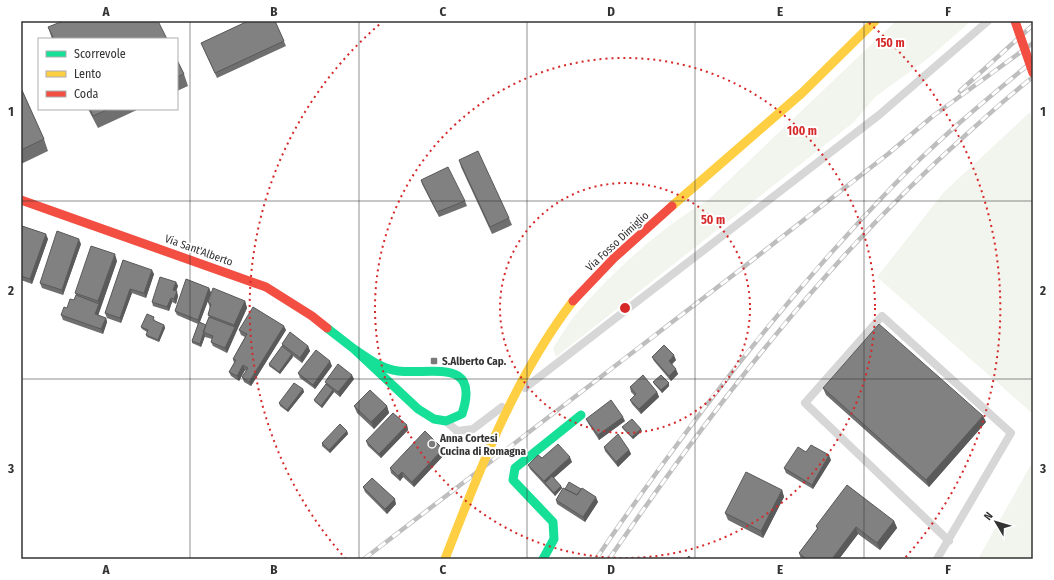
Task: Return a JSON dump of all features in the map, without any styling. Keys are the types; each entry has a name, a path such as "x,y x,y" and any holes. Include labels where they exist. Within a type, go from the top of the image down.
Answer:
{"street":[{"name":"Via Fosso Dimiglio","path":"445,559 496,432 535,355 562,316 604,266 779,114 839,58 875,21"},
{"path":"1015,21 1033,73"},
{"name":"Via Sant'Alberto","path":"21,200 266,287 312,316 354,349 418,409 434,419 446,421 462,414 467,399 467,388 459,376 446,369 411,372 389,369 354,349"},
{"path":"400,391 405,376 411,372"},
{"path":"543,559 554,539 553,522 513,480 515,468 581,415"}],"lane":[{"path":"446,421 457,431 473,428 879,115 988,21"},
{"path":"937,559 949,541 1011,433 882,316 805,402 949,541"}],"shaded area":[{"path":"896,21 971,21 930,57 875,97 854,122 556,357 553,348 574,316 610,277 657,236 708,200"},
{"path":"1030,112 1033,121 1033,414 877,277 944,192"},
{"path":"1033,461 1033,559 978,559"}],"building":[{"path":"63,21 158,21 166,38 54,38 48,27"},
{"path":"246,21 275,21 284,41 215,73 201,43"},
{"path":"178,62 184,74 178,77"},
{"path":"21,88 44,139 21,150"},
{"path":"90,110 107,110 93,116"},
{"path":"478,151 509,218 490,227 459,160"},
{"path":"448,167 465,201 437,212 421,180"},
{"path":"22,226 46,234 30,279 21,276"},
{"path":"57,231 79,239 62,290 40,283"},
{"path":"91,246 115,254 98,301 75,293"},
{"path":"123,260 152,270 144,293 130,289 120,318 105,313"},
{"path":"160,277 176,282 173,290 177,291 174,299 171,298 167,307 152,302"},
{"path":"186,279 209,288 198,320 175,311"},
{"path":"213,288 245,301 234,325 208,315 211,304 208,302"},
{"path":"76,295 99,304 95,314 106,318 101,329 61,315 64,307 67,308 70,299 74,300"},
{"path":"253,307 284,326 249,382 242,377 248,368 243,365 237,376 229,372 236,360 233,359 247,334 239,330"},
{"path":"147,314 154,317 153,320 164,325 158,340 146,335 148,330 141,327"},
{"path":"209,317 235,327 225,348 211,342 213,336 203,332"},
{"path":"199,322 206,325 200,344 192,341"},
{"path":"879,324 983,416 926,480 823,388"},
{"path":"290,332 308,346 300,358 282,344"},
{"path":"664,345 674,355 669,361 676,369 669,376 652,357"},
{"path":"282,346 292,354 279,372 269,364"},
{"path":"316,350 330,361 313,385 298,373"},
{"path":"338,364 352,375 338,392 325,382"},
{"path":"643,375 657,392 639,409 630,400 636,394 630,387"},
{"path":"661,375 669,383 661,390 653,382"},
{"path":"294,383 303,389 287,410 279,403"},
{"path":"326,384 333,390 321,406 314,400"},
{"path":"370,390 387,406 371,422 354,406"},
{"path":"611,400 623,417 598,435 586,419"},
{"path":"393,413 407,425 379,454 366,441"},
{"path":"632,419 641,429 632,437 622,427"},
{"path":"340,424 347,431 329,450 322,443"},
{"path":"425,431 443,449 412,482 402,472 398,476 390,468"},
{"path":"618,434 629,450 616,462 604,447"},
{"path":"558,444 570,457 544,481 528,465 538,455 542,458"},
{"path":"811,445 829,455 812,485 784,468 798,447 806,452"},
{"path":"746,472 782,490 761,531 725,513"},
{"path":"552,476 561,486 554,493 545,483"},
{"path":"372,478 395,499 385,509 363,487"},
{"path":"569,482 581,489 577,495 565,489"},
{"path":"847,485 894,521 877,543 856,527 832,559 806,559 799,553 818,528 816,526"},
{"path":"563,488 577,495 582,488 596,497 583,517 556,500"}],"railway":[{"path":"960,91 1033,25"},
{"path":"364,559 745,266 888,154 933,116 1033,43"},
{"path":"596,559 699,414 773,321 850,231 942,138 1033,61"},
{"path":"609,559 690,445 732,389 821,281 868,230 918,180 969,132 1033,77"}],"traffic: fast":[{"path":"327,328 354,349 418,409 434,419 446,421 462,414 466,396 465,384 459,376 437,371 411,372 392,370 375,363 354,349"},
{"path":"543,559 554,539 553,522 513,480 515,468 581,415"}],"traffic: slow":[{"path":"672,206 802,93 875,21"},
{"path":"445,559 471,492 500,425 533,361 573,301"}],"traffic: jam":[{"path":"1015,21 1033,73"},
{"path":"21,200 266,287 312,316 327,328"},
{"path":"573,301 614,258 672,206"}],"place":[{"name":"S.Alberto Cap.","path":"434,361"},
{"name":"Anna Cortesi Cucina di Romagna","path":"432,444"}]}
